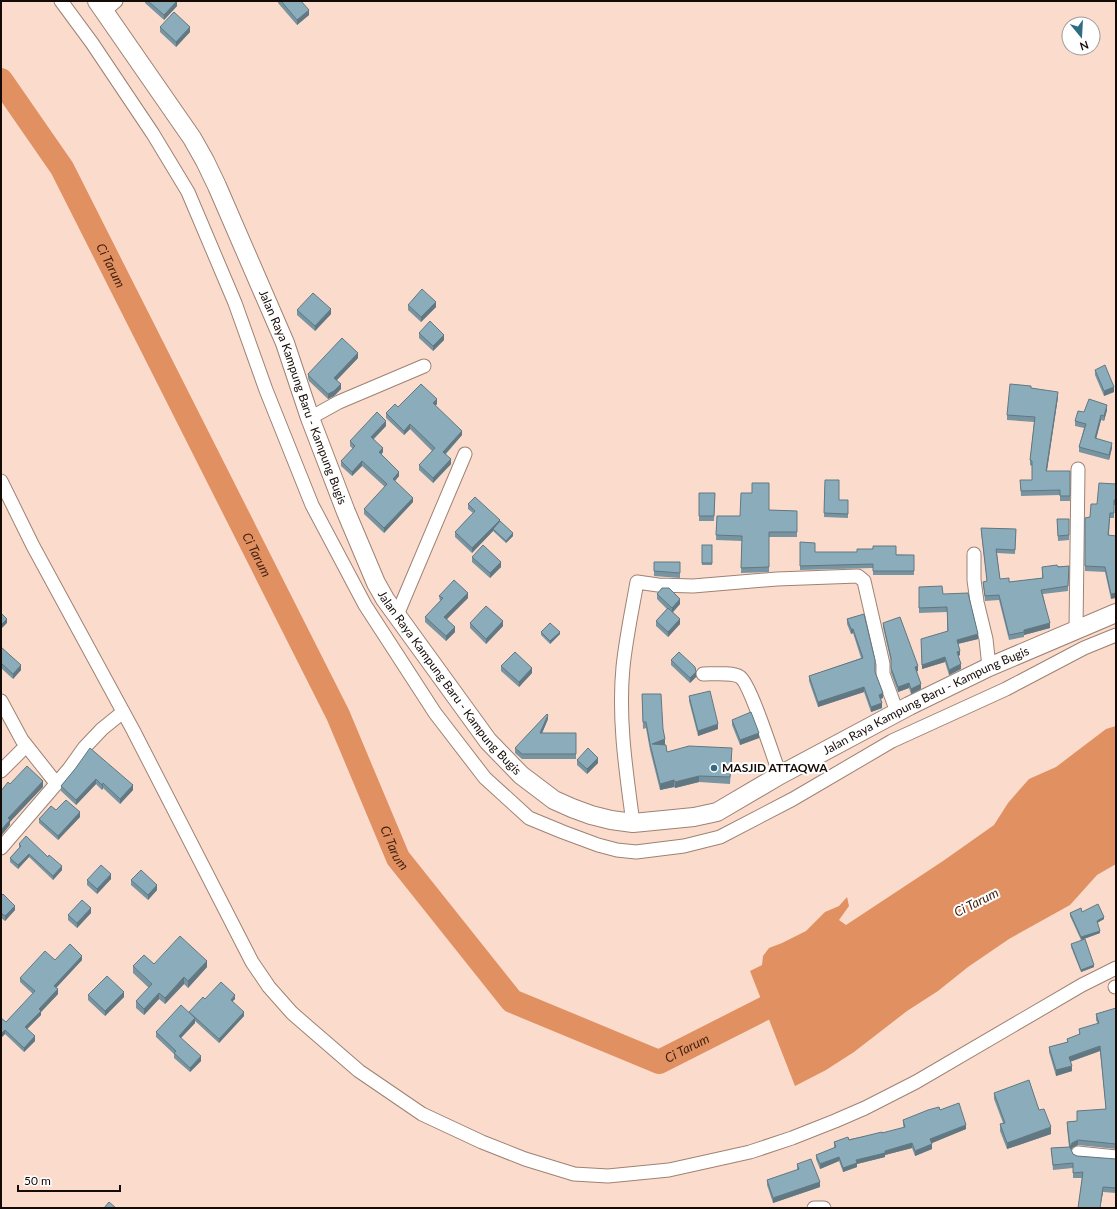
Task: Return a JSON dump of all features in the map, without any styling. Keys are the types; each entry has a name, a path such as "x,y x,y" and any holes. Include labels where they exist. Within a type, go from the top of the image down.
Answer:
{"street":[{"path":"61,1 92,43 153,134 188,192 235,303 266,390 312,505 365,605 435,713 485,778 529,818 598,844 618,850 636,852 684,846 720,837 793,799 892,742 1006,689 1084,648 1116,635"},
{"name":"Jalan Raya Kampung Baru - Kampung Bugis","path":"106,4 192,138 205,161 285,343 310,418 346,512 376,583 397,615 488,741 521,775 554,800 590,815 633,823 676,820 714,814 780,774 897,712 989,667 1116,613"},
{"path":"310,418 339,402 424,366"},
{"path":"397,615 465,454"},
{"path":"1076,630 1078,468"},
{"path":"1,481 33,546 123,712 252,962 269,987 292,1013 359,1071 422,1114 506,1152 574,1174 608,1176 669,1170 750,1152 792,1138 865,1108 916,1082 1075,989 1116,968"},
{"path":"974,554 974,580 977,602 986,639 989,667"},
{"path":"633,823 623,748 623,668 627,633 637,582 658,585 693,586 777,579 858,576 864,581 883,674 897,712"},
{"path":"703,674 735,674 741,677 745,682 752,696 780,774"},
{"path":"1,701 26,746 56,783"},
{"path":"1,848 102,728 123,712"},
{"path":"1,770 26,746"},
{"path":"1078,1153 1116,1157"},
{"path":"814,1208 824,1208"}],"water":[{"path":"1116,726 1116,864 1097,875 1070,905 1009,939 968,967 938,991 907,1011 854,1052 826,1070 795,1086 750,971 762,965 763,956 769,948 806,931 825,912 839,906 847,897 849,906 839,920 846,925 943,861 994,825 1008,803 1029,779 1056,767 1106,729"}],"building":[{"path":"148,1 177,1 164,15"},
{"path":"281,1 301,1 309,10 297,20"},
{"path":"174,12 190,27 176,42 160,27"},
{"path":"422,289 436,302 421,317 408,305"},
{"path":"313,293 331,309 315,326 297,310"},
{"path":"430,321 444,335 433,346 419,333"},
{"path":"342,338 358,353 334,378 341,384 334,391 328,394 308,374"},
{"path":"1105,365 1114,387 1104,391 1095,370"},
{"path":"421,384 437,399 433,403 462,431 443,452 451,459 433,478 419,465 435,448 410,424 404,431 386,413 395,404 398,407"},
{"path":"1010,384 1031,386 1031,388 1058,392 1046,471 1070,471 1070,496 1060,496 1060,490 1021,491 1020,480 1032,480 1032,461 1030,460 1035,417 1007,415"},
{"path":"1089,399 1107,405 1104,416 1101,415 1095,438 1112,443 1109,455 1079,447 1086,424 1075,421 1078,411 1084,412"},
{"path":"377,412 386,421 371,437 383,448 379,452 399,472 393,479 413,498 384,528 364,509 387,484 362,461 352,472 341,461 355,446 350,441"},
{"path":"825,480 839,480 839,500 848,500 848,514 824,513"},
{"path":"752,483 769,483 769,510 797,511 797,532 769,532 769,567 741,568 742,536 716,535 717,516 740,516 741,493 752,493"},
{"path":"1099,483 1116,484 1114,513 1110,513 1108,535 1116,536 1116,593 1111,594 1105,567 1085,566 1085,518 1090,517 1091,504 1097,504"},
{"path":"699,493 715,493 714,516 699,516"},
{"path":"475,497 500,520 472,548 455,532 475,511 468,504"},
{"path":"1057,519 1069,519 1069,535 1058,536"},
{"path":"500,521 513,533 506,541 493,529"},
{"path":"981,528 1016,529 1015,550 996,549 1000,579 1009,578 1009,582 1043,578 1042,567 1057,565 1058,567 1069,566 1068,586 1041,590 1050,623 1024,630 1024,632 1009,635 999,595 985,596 983,582 987,581"},
{"path":"800,542 815,543 815,552 857,552 857,549 873,549 873,546 896,546 896,555 914,555 914,571 873,571 873,564 800,566"},
{"path":"483,545 501,562 490,573 472,557"},
{"path":"702,545 712,545 712,563 702,563"},
{"path":"654,562 680,562 680,573 654,571"},
{"path":"454,580 468,593 444,617 455,627 446,636 425,617 443,598 439,596"},
{"path":"942,586 943,594 968,593 978,634 957,640 960,651 957,652 961,664 949,670 945,657 922,665 921,639 948,631 947,607 919,608 919,587"},
{"path":"662,588 669,588 680,599 672,608 657,594"},
{"path":"486,606 503,621 486,639 470,623"},
{"path":"668,608 680,619 668,632 656,621"},
{"path":"1,613 7,619 1,625"},
{"path":"864,614 875,660 875,672 883,693 879,695 882,703 871,707 864,687 818,702 809,676 863,658 853,629 851,629 847,619"},
{"path":"900,617 918,666 915,667 921,684 911,689 909,683 898,687 891,668 891,658 883,623"},
{"path":"550,623 560,632 550,641 541,632"},
{"path":"1,647 21,665 13,674 1,663"},
{"path":"515,652 532,668 519,682 501,666"},
{"path":"679,652 695,667 696,672 690,678 671,660"},
{"path":"710,691 718,724 698,731 689,696"},
{"path":"642,694 661,694 665,739 652,744 666,745 667,752 689,746 732,748 730,777 699,776 660,784 646,722 643,722"},
{"path":"751,712 759,733 740,740 732,720"},
{"path":"547,714 548,715 540,733 576,733 576,754 522,754 515,748"},
{"path":"90,748 133,785 120,799 103,783 102,785 96,779 76,800 61,786"},
{"path":"588,748 598,758 587,769 577,760"},
{"path":"27,766 43,781 8,818 10,820 1,830 1,791 8,782 10,784"},
{"path":"66,800 80,812 58,836 39,819 51,806 56,810"},
{"path":"26,836 48,857 49,855 62,866 53,876 29,854 18,865 10,858 21,846 19,844"},
{"path":"101,865 111,874 97,889 87,880"},
{"path":"141,870 157,885 148,895 131,880"},
{"path":"3,894 15,906 5,916 1,913 1,896"},
{"path":"82,900 91,908 77,923 68,915"},
{"path":"1098,904 1104,917 1097,921 1100,931 1081,937 1070,913 1081,908 1082,912"},
{"path":"180,936 207,961 188,981 184,977 165,998 159,993 144,1009 136,1001 152,984 133,966 144,955 154,964"},
{"path":"1085,939 1094,965 1081,970 1071,944"},
{"path":"70,944 82,956 54,986 58,989 39,1009 41,1011 25,1027 35,1036 24,1048 5,1030 1,1034 1,1018 6,1022 35,991 20,978 45,951 55,960"},
{"path":"107,976 124,992 105,1011 88,995"},
{"path":"221,982 235,995 231,1000 244,1012 219,1039 189,1012 203,997 205,999"},
{"path":"181,1005 195,1018 179,1036 201,1056 190,1068 174,1053 176,1051 156,1032"},
{"path":"1116,1008 1116,1144 1078,1140 1072,1143 1070,1147 1067,1122 1077,1121 1077,1111 1106,1109 1100,1046 1069,1057 1072,1066 1056,1070 1049,1047 1068,1042 1067,1039 1080,1034 1079,1029 1099,1023 1096,1014"},
{"path":"1029,1080 1039,1110 1044,1109 1051,1127 1007,1143 1000,1124 1005,1123 994,1093"},
{"path":"959,1103 966,1125 930,1139 932,1144 915,1151 912,1143 885,1151 885,1153 856,1160 857,1163 843,1168 839,1157 820,1164 816,1155 836,1147 834,1142 848,1137 849,1140 905,1127 903,1120 928,1110 939,1107 940,1110"},
{"path":"1070,1147 1073,1154 1077,1156 1116,1159 1116,1188 1103,1187 1100,1208 1078,1208 1083,1172 1073,1173 1073,1163 1053,1165 1051,1148"},
{"path":"811,1159 820,1182 773,1198 767,1180 799,1169 797,1164"},
{"path":"109,1202 116,1208 104,1208"}],"waterway":[{"name":"Ci Tarum","path":"1,80 62,168 338,715 398,858 512,1001 659,1062 793,994"}],"place":[{"name":"MASJID ATTAQWA","path":"714,768"}]}
